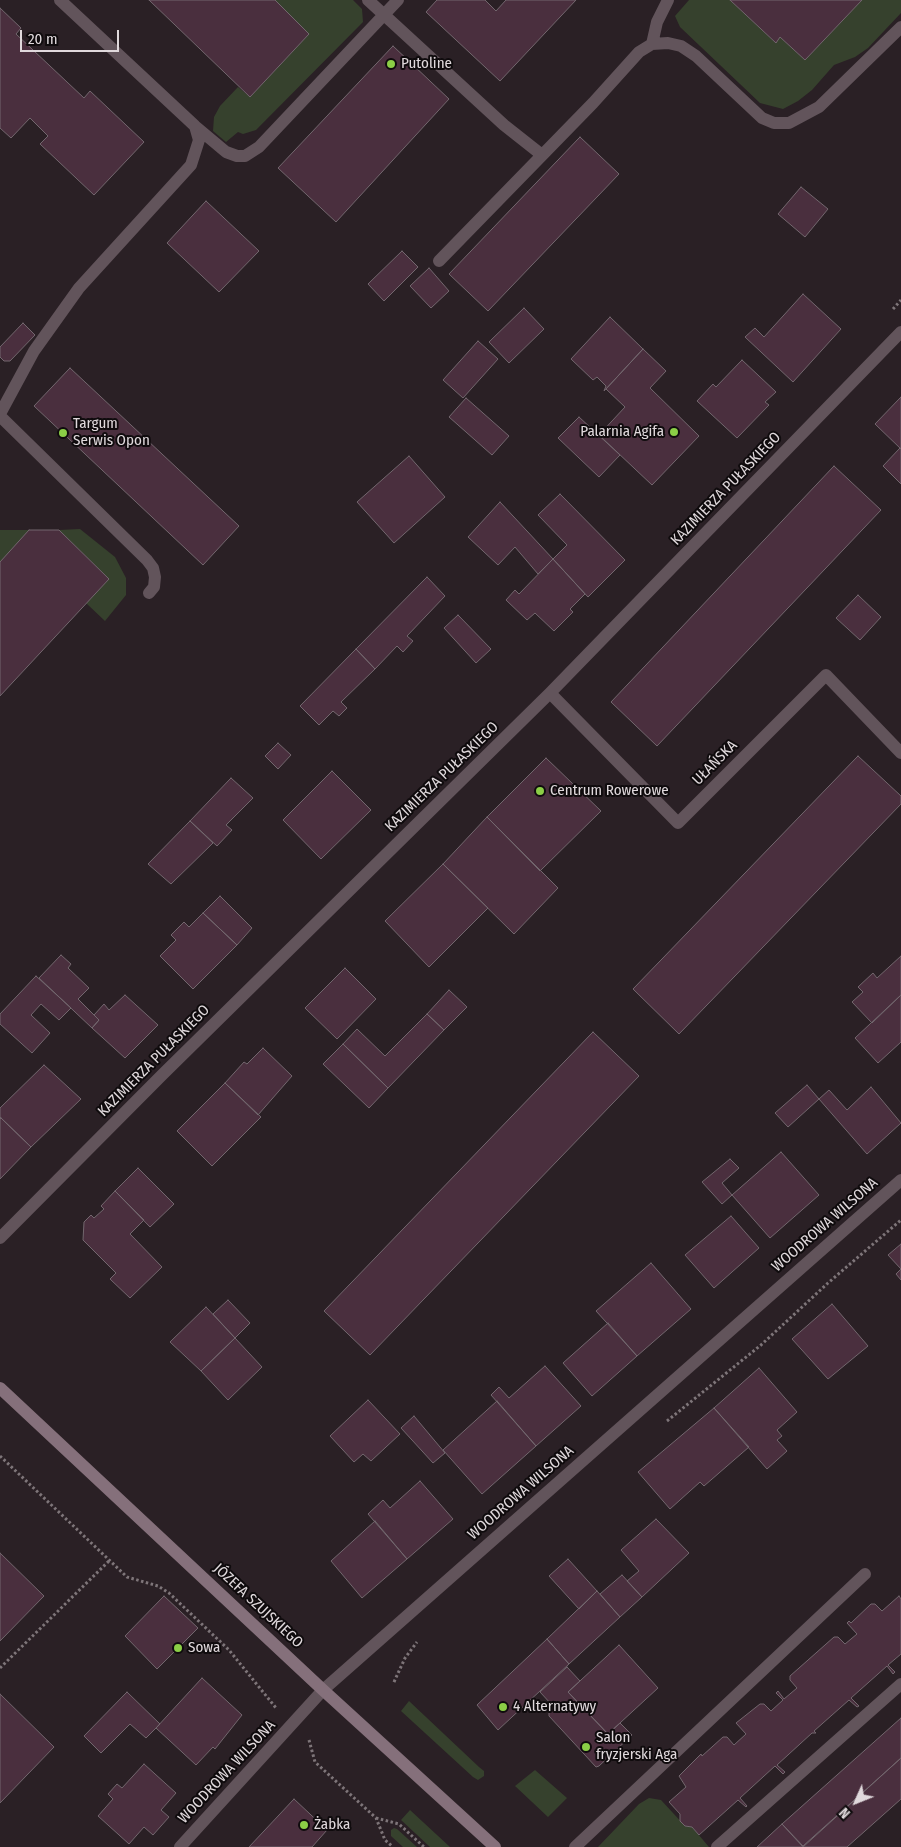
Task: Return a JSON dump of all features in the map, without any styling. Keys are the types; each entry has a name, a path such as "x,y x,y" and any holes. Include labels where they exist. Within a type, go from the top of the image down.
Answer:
{"street":[{"path":"60,0 195,126 231,154 245,156 253,152 398,0"},
{"path":"368,0 504,125 542,155"},
{"path":"652,44 658,22 668,0"},
{"path":"439,261 639,52 652,44 668,43 681,46 696,56 762,118 774,123 789,123 819,107 901,27"},
{"path":"149,593 154,587 155,576 153,568 147,560 2,422 34,351 79,288 191,165 199,140 195,126"},
{"name":"KAZIMIERZA PUŁASKIEGO","path":"0,1238 169,1068 550,693 901,332"},
{"name":"UŁAŃSKA","path":"550,693 678,823 826,675 901,753"},
{"name":"WOODROWA WILSONA","path":"180,1847 323,1690 901,1180"},
{"name":"JÓZEFA SZUJSKIEGO","path":"0,1388 323,1690 495,1847"},
{"path":"575,1847 865,1574"},
{"path":"717,1847 901,1684"}],"path":[{"path":"666,1422 761,1345 828,1283 901,1220"},
{"path":"0,1456 127,1577 158,1586 169,1593 229,1650 277,1709 310,1741 316,1762 376,1818 385,1840 393,1847"},
{"path":"0,1668 110,1560"},
{"path":"394,1682 405,1658 420,1638"},
{"path":"376,1818 399,1824 424,1847"},
{"path":"384,1847 385,1840"}],"green space":[{"path":"275,0 353,0 362,9 363,22 256,130 243,134 238,132 226,142 213,131 214,117 220,106 238,87 250,97 309,34"},
{"path":"689,0 730,0 775,42 780,37 805,60 862,0 901,0 901,13 868,48 855,57 834,65 812,90 798,101 783,109 760,103 680,27 675,16"},
{"path":"80,529 115,557 126,578 126,595 105,621 86,603 109,579 59,530"},
{"path":"0,530 31,530 0,563"},
{"path":"409,1701 484,1771 484,1776 478,1780 473,1777 401,1711"},
{"path":"535,1770 567,1798 548,1817 515,1786"},
{"path":"649,1798 661,1800 685,1826 692,1827 709,1847 598,1847 639,1804"},
{"path":"410,1810 450,1847 430,1847 401,1820"},
{"path":"394,1828 417,1847 403,1847 391,1836 391,1830"}],"building":[{"path":"149,0 275,0 309,34 250,97"},
{"path":"437,0 485,0 496,11 506,0 576,0 500,81 426,12"},
{"path":"730,0 862,0 805,60 780,37 776,43"},
{"path":"0,8 21,28 16,34 84,98 90,91 144,142 94,195 40,144 48,136 30,118 11,138 0,128"},
{"path":"393,46 449,99 336,222 278,168"},
{"path":"580,137 619,174 488,311 449,274"},
{"path":"801,187 828,209 805,237 778,214"},
{"path":"206,201 259,251 219,292 167,243"},
{"path":"402,251 418,267 384,301 368,284"},
{"path":"429,268 449,291 431,308 410,286"},
{"path":"803,294 841,329 793,382 745,337 755,328 764,337"},
{"path":"524,308 544,329 509,363 489,342"},
{"path":"610,317 643,349 604,391 606,386 597,377 593,380 571,359"},
{"path":"23,323 35,335 10,361 4,361 0,357 0,347"},
{"path":"478,341 498,359 463,398 443,380"},
{"path":"643,349 666,371 650,388 699,436 652,485 599,435 625,407 606,389"},
{"path":"742,360 776,392 765,402 769,405 737,438 697,401 713,384 716,387"},
{"path":"70,368 239,526 203,565 34,406"},
{"path":"901,397 901,449 875,424"},
{"path":"466,398 509,436 492,455 449,417"},
{"path":"579,417 620,455 599,477 558,438"},
{"path":"901,449 901,484 883,466"},
{"path":"409,456 445,497 394,543 357,502"},
{"path":"834,466 881,510 657,746 611,702"},
{"path":"560,494 625,560 588,597 553,559 567,545 538,515"},
{"path":"500,502 553,559 538,574 515,547 498,565 468,537"},
{"path":"29,530 59,530 109,579 0,696 0,562"},
{"path":"553,559 585,594 570,609 573,612 554,631 535,613 527,620 506,600 515,590 519,594"},
{"path":"427,577 445,596 407,636 413,641 403,652 397,646 375,669 356,649"},
{"path":"858,595 881,617 860,640 836,618"},
{"path":"458,615 491,649 476,663 444,628"},
{"path":"356,649 375,669 341,702 347,708 339,716 333,711 319,725 300,706"},
{"path":"278,743 291,755 278,769 265,756"},
{"path":"858,756 901,796 901,804 679,1034 633,989"},
{"path":"546,758 601,811 540,871 487,817"},
{"path":"332,771 371,810 321,859 283,820"},
{"path":"231,778 253,798 226,825 232,830 217,846 190,821"},
{"path":"487,817 558,888 514,934 443,864"},
{"path":"190,821 213,843 171,884 148,864"},
{"path":"443,864 488,908 429,967 385,921"},
{"path":"220,896 252,928 237,945 203,913"},
{"path":"203,913 237,945 193,989 160,956 176,940 171,935 184,922 189,927"},
{"path":"61,955 71,964 68,968 89,988 78,999 99,1020 92,1028 39,978"},
{"path":"901,956 901,995 872,1023 852,1002 863,992 858,987 873,973 877,978"},
{"path":"345,968 376,999 337,1039 305,1008"},
{"path":"36,976 71,1008 59,1020 41,1004 31,1015 50,1033 32,1053 0,1024 0,1014"},
{"path":"449,990 467,1007 444,1030 427,1014"},
{"path":"125,995 158,1025 125,1058 92,1028 99,1020 94,1015 104,1004 109,1010"},
{"path":"901,995 901,1042 878,1063 855,1038"},
{"path":"427,1014 444,1030 388,1088 343,1044 357,1029 385,1056"},
{"path":"593,1032 639,1076 370,1355 324,1311"},
{"path":"343,1044 388,1088 369,1108 323,1064"},
{"path":"263,1048 292,1076 258,1115 225,1083 244,1062 247,1064"},
{"path":"44,1065 81,1099 31,1147 0,1117 0,1108"},
{"path":"225,1083 261,1117 212,1166 177,1131"},
{"path":"807,1085 819,1099 788,1127 775,1113"},
{"path":"871,1087 901,1123 867,1154 819,1099 829,1090 847,1110"},
{"path":"0,1119 31,1147 0,1179"},
{"path":"781,1152 819,1195 770,1238 732,1195"},
{"path":"730,1159 739,1168 722,1183 732,1195 722,1204 702,1182"},
{"path":"138,1168 174,1204 150,1227 115,1191"},
{"path":"115,1191 144,1220 130,1234 162,1267 130,1298 110,1279 116,1273 83,1240 84,1222 91,1215 94,1218 104,1209 101,1206"},
{"path":"731,1216 759,1248 714,1288 685,1255"},
{"path":"901,1244 901,1269 888,1255"},
{"path":"651,1263 691,1309 637,1356 596,1311"},
{"path":"901,1269 901,1280 896,1274"},
{"path":"228,1300 250,1323 235,1338 213,1314"},
{"path":"832,1304 868,1346 828,1379 792,1339"},
{"path":"206,1307 235,1338 201,1371 170,1342"},
{"path":"608,1323 637,1356 592,1396 563,1363"},
{"path":"235,1338 262,1367 228,1400 201,1371"},
{"path":"545,1366 581,1406 536,1446 491,1395 499,1387 509,1398"},
{"path":"759,1368 797,1412 777,1430 782,1436 777,1440 787,1451 767,1469 714,1408"},
{"path":"368,1400 400,1434 371,1461 363,1454 354,1462 330,1436"},
{"path":"497,1401 536,1446 482,1494 443,1450"},
{"path":"714,1408 749,1447 704,1486 700,1482 670,1509 638,1472"},
{"path":"414,1416 445,1453 433,1463 401,1428"},
{"path":"420,1481 453,1519 407,1559 368,1514 383,1500 390,1508"},
{"path":"656,1519 689,1553 642,1597 627,1581 639,1571 621,1550"},
{"path":"375,1521 407,1559 362,1598 331,1561"},
{"path":"0,1553 44,1596 0,1641"},
{"path":"568,1559 597,1591 579,1609 549,1576"},
{"path":"622,1575 642,1597 620,1617 600,1594"},
{"path":"597,1591 620,1617 569,1664 547,1639"},
{"path":"164,1596 198,1628 157,1669 125,1636"},
{"path":"899,1596 901,1599 901,1654 888,1665 895,1672 893,1674 887,1666 851,1698 859,1706 857,1707 849,1700 814,1731 816,1733 812,1733 777,1765 785,1772 783,1774 775,1766 740,1798 746,1807 738,1800 699,1835 692,1827 685,1826 680,1821 680,1814 669,1802 686,1787 679,1776 701,1754 702,1756 723,1737 727,1737 734,1745 746,1734 736,1723 760,1704 764,1704 771,1711 783,1700 776,1693 778,1691 784,1699 797,1688 790,1680 790,1676 834,1637 838,1637 845,1644 857,1634 847,1623 849,1621 851,1623 871,1604 875,1604 882,1611"},
{"path":"547,1639 569,1664 498,1730 477,1705"},
{"path":"619,1645 658,1688 608,1734 568,1692"},
{"path":"567,1667 580,1681 568,1692 608,1734 620,1723 632,1735 596,1767 549,1716 549,1708 552,1705 540,1692"},
{"path":"202,1678 242,1715 215,1749 213,1747 196,1765 156,1728"},
{"path":"127,1692 160,1724 146,1738 130,1724 101,1753 84,1736"},
{"path":"0,1694 54,1747 0,1803"},
{"path":"901,1718 901,1758 803,1846 782,1824"},
{"path":"901,1758 901,1799 847,1847 803,1847"},
{"path":"144,1764 176,1793 161,1810 169,1817 153,1835 144,1827 129,1844 98,1816 113,1799 108,1794 117,1784 122,1788"},
{"path":"294,1799 327,1830 312,1847 249,1847"},
{"path":"782,1824 803,1847 757,1847"}],"place":[{"name":"Putoline","path":"391,64"},
{"name":"Palarnia Agifa","path":"674,432"},
{"name":"Targum Serwis Opon","path":"63,433"},
{"name":"Centrum Rowerowe","path":"540,791"},
{"name":"Sowa","path":"178,1648"},
{"name":"4 Alternatywy","path":"503,1707"},
{"name":"Salon fryzjerski Aga","path":"586,1747"},
{"name":"Żabka","path":"304,1825"}]}
